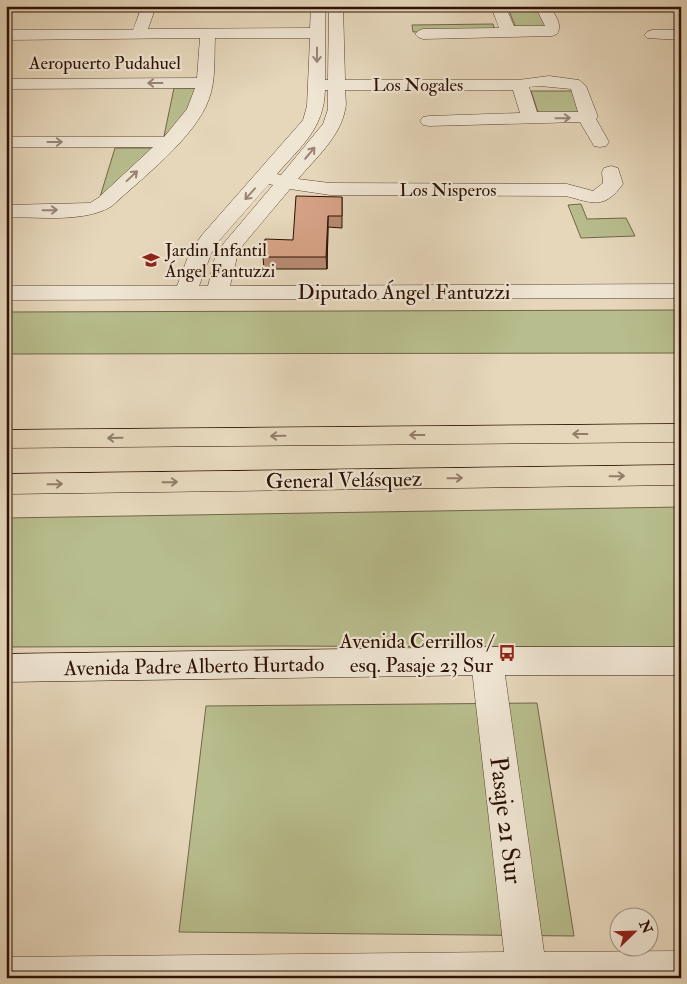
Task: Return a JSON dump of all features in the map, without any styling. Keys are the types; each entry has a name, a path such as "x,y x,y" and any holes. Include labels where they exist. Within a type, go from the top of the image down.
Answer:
{"highway":[{"name":"General Velásquez","path":"6,439 681,433"},
{"name":"General Velásquez","path":"6,484 681,475"}],"street":[{"path":"140,34 149,6"},
{"path":"186,293 200,254 209,239 309,126 316,106 318,6"},
{"path":"217,293 226,257 234,243 332,124 337,109 336,6"},
{"path":"498,6 508,31 511,32"},
{"path":"542,6 553,26 552,31 561,45"},
{"path":"422,34 552,31"},
{"path":"6,35 317,33"},
{"path":"6,211 78,210 95,208 105,202 168,142 194,113 201,99 204,83 208,34"},
{"path":"652,35 681,35"},
{"path":"567,67 572,83 578,86 589,116 587,118 600,142"},
{"name":"Los Nogales","path":"316,85 520,85 533,82 572,83"},
{"name":"Aeropuerto Pudahuel","path":"6,84 204,83"},
{"path":"520,85 530,117"},
{"name":"Los Nogales","path":"429,121 530,117 587,118"},
{"path":"6,142 168,142"},
{"name":"Los Nisperos","path":"265,177 314,188 345,190 567,190 597,198 613,184 611,172"},
{"name":"Diputado Ángel Fantuzzi","path":"6,294 681,291"},
{"name":"Avenida Padre Alberto Hurtado","path":"6,668 681,661"},
{"name":"Pasaje 21 Sur","path":"487,662 527,975"},
{"path":"6,977 527,975 681,970"}],"green space":[{"path":"507,6 536,6 546,27 516,28"},
{"path":"493,24 495,31 413,32 412,25"},
{"path":"174,88 196,88 191,110 164,136"},
{"path":"531,91 573,91 582,115 539,115"},
{"path":"115,148 154,148 100,197"},
{"path":"581,204 587,219 626,218 635,236 581,238 568,205"},
{"path":"681,310 681,353 6,354 6,312"},
{"path":"681,507 681,648 6,647 6,518"},
{"path":"537,703 574,936 179,932 206,706"}],"building":[{"path":"296,196 342,197 342,216 328,216 326,257 263,257 265,239 293,240"}],"place":[{"name":"Jardin Infantil Ángel Fantuzzi","path":"151,260"},
{"name":"Avenida Cerrillos / esq. Pasaje 23 Sur","path":"507,653"}]}
